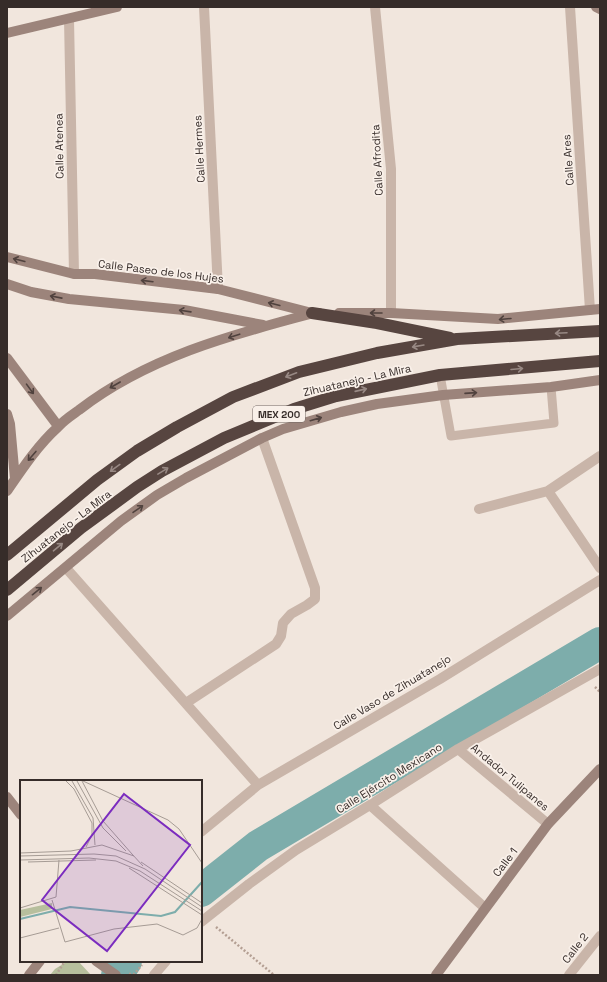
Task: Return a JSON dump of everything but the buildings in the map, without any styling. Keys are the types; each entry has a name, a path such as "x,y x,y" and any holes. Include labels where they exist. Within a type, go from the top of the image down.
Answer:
{"highway":[{"path":"312,313 377,323 457,339"},
{"name":"Zihuatanejo - La Mira","path":"7,554 97,480 137,451 177,427 233,398 299,372 377,353 457,339 600,331"},
{"name":"Zihuatanejo - La Mira","path":"7,590 81,528 137,487 162,471 224,438 294,408 336,396 440,375 600,361"}],"main road":[{"path":"7,34 117,7"},
{"path":"596,7 600,9"},
{"name":"Calle Paseo de los Hujes","path":"7,257 74,274 96,274 218,289 312,313 391,313 498,319 595,310"},
{"name":"Calle Paseo de los Hujes","path":"7,284 31,292 69,299 184,310 265,325"},
{"name":"Calle Paseo de los Hujes","path":"7,491 26,463 58,426 99,395 134,374 180,354 265,325 312,313"},
{"path":"7,358 58,426"},
{"path":"7,616 121,521 157,495 262,438 283,429 341,412 377,404 443,395 551,386 600,380"},
{"path":"7,414 10,424 15,479"},
{"name":"Calle 1","path":"436,975 548,824 600,769"},
{"path":"7,797 20,814"},
{"path":"29,975 39,962"},
{"path":"97,962 116,975"}],"street":[{"name":"Calle Hermes","path":"204,7 218,289"},
{"name":"Calle Afrodita","path":"375,7 391,169 391,313"},
{"name":"Calle Ares","path":"570,7 595,310"},
{"name":"Calle Atenea","path":"69,19 74,274"},
{"path":"186,704 276,644 282,636 283,623 291,614 315,599 315,588 262,438"},
{"path":"479,509 548,491 600,456"},
{"path":"548,491 600,568"},
{"path":"66,568 258,785"},
{"name":"Calle Vaso de Zihuatanejo","path":"202,831 258,785 440,679 600,580"},
{"name":"Calle Ejército Mexicano","path":"203,920 296,850 458,749 600,669"},
{"name":"Andador Tulipanes","path":"458,749 548,824"},
{"path":"370,805 485,908"},
{"name":"Calle 2","path":"569,975 600,936"},
{"path":"154,975 165,962"}],"lane":[{"path":"440,375 451,436 554,423 551,386"}],"path":[{"path":"203,920 274,975"},
{"path":"56,975 65,962"},
{"path":"128,974 134,974 145,962"}],"green space":[{"path":"66,962 79,962 91,975 50,975 55,969"}],"waterway":[{"path":"202,890 258,846 600,643"},
{"path":"117,975 125,962"}]}
